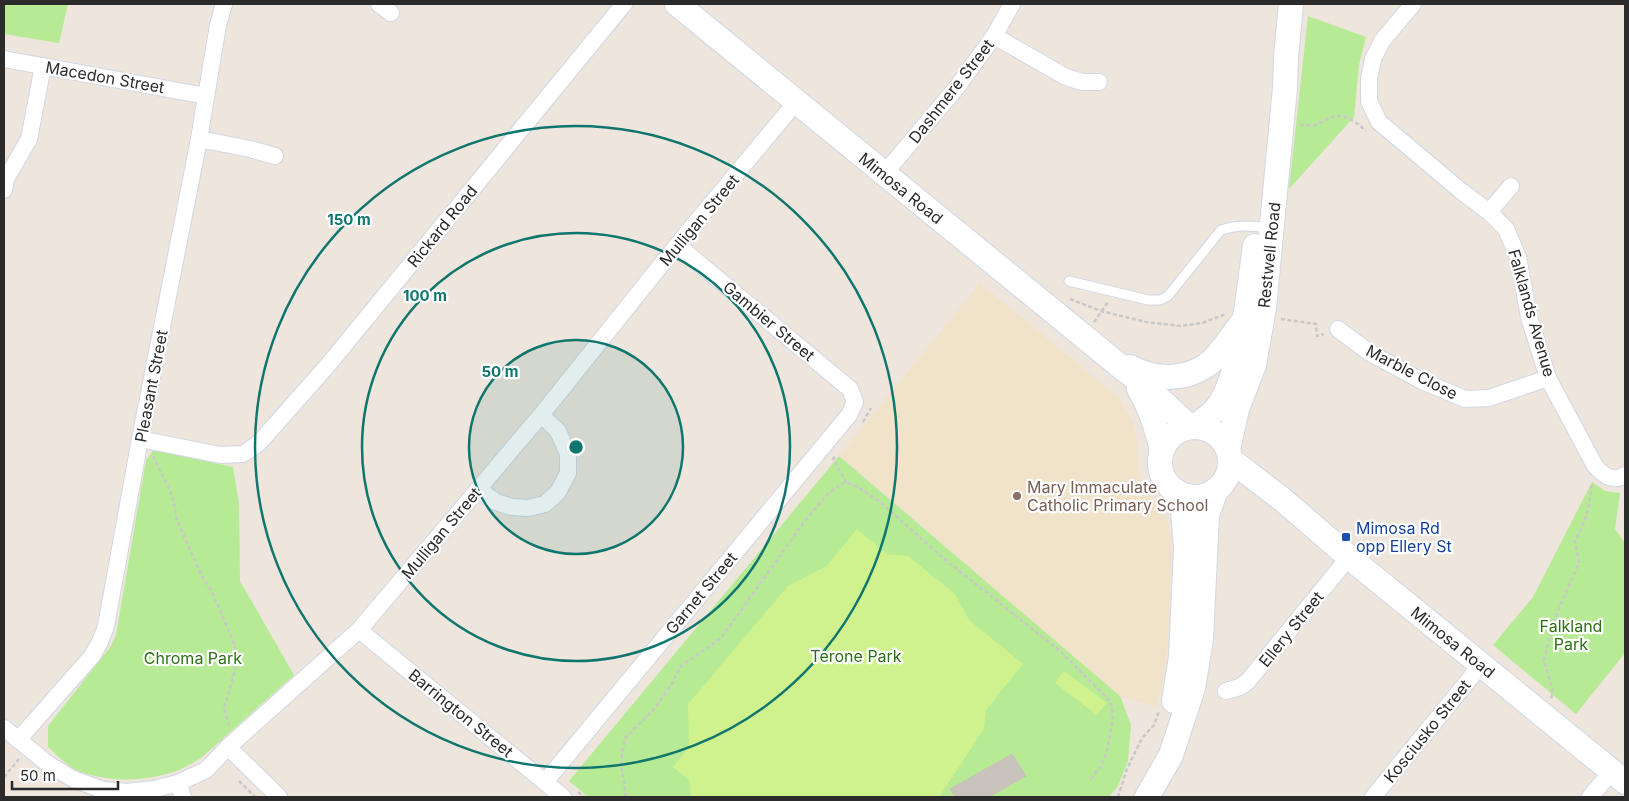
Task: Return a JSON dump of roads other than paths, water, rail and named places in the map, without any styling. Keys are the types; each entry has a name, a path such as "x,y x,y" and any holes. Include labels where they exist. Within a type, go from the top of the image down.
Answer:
{"main road":[{"name":"Mimosa Road","path":"677,4 1126,371 1142,382 1169,409 1192,426"},
{"name":"Restwell Road","path":"1148,797 1171,755 1193,688 1201,639 1207,515 1225,470 1237,409 1254,365 1264,308 1265,227 1278,86 1286,56 1291,4"},
{"name":"Restwell Road","path":"1192,426 1217,409 1232,379 1236,317 1265,227"},
{"path":"1104,353 1139,372 1167,378 1189,374 1208,364 1236,317"},
{"name":"Mimosa Road","path":"1126,371 1144,396 1158,432 1162,450"},
{"path":"1192,426 1206,428 1215,432 1223,440 1225,470 1206,496 1194,497 1183,495 1166,482 1161,472 1162,450 1167,440 1175,433 1192,426"},
{"name":"Mimosa Road","path":"1225,470 1242,485 1283,500 1349,557 1619,776"},
{"path":"1132,797 1148,772 1166,731 1178,684 1182,657 1186,547 1183,511 1174,490"}],"street":[{"name":"Pleasant Street","path":"23,744 92,656 106,626 143,440 218,26 224,4"},
{"name":"Rickard Road","path":"143,440 220,455 243,454 260,443 334,358 624,4"},
{"name":"Dashmere Street","path":"884,174 957,87 994,36 1012,4"},
{"name":"Falklands Avenue","path":"1413,4 1382,41 1372,60 1369,79 1369,101 1379,122 1489,212 1506,229 1518,257 1529,317 1548,378 1595,466 1602,474 1610,478 1621,478 1625,475"},
{"path":"994,36 1066,76 1082,82 1099,82"},
{"name":"Macedon Street","path":"4,59 206,96"},
{"path":"4,190 6,179 13,165 30,139 43,66"},
{"name":"Mulligan Street","path":"4,728 48,764 73,778 103,790 127,792 155,789 181,790 206,770 228,747 359,630 541,415 677,245 797,102"},
{"path":"199,139 275,156"},
{"path":"1489,212 1511,186"},
{"name":"Gambier Street","path":"677,245 850,389 855,402"},
{"name":"Marble Close","path":"1338,329 1370,353 1422,381 1465,399 1489,398 1548,378"},
{"name":"Garnet Street","path":"545,782 849,415 855,402"},
{"path":"478,489 496,502 512,507 528,508 545,504 558,492 568,473 568,454 558,431 541,415"},
{"name":"Ellery Street","path":"1226,692 1240,687 1248,681 1349,557"},
{"name":"Barrington Street","path":"359,630 563,797"},
{"name":"Kosciusko Street","path":"1372,797 1481,665"},
{"path":"228,747 279,797"},
{"path":"1590,797 1619,776"}],"lane":[{"path":"1069,281 1148,300 1160,300 1168,296 1222,230 1235,226 1265,227"}],"place":[{"name":"Mary Immaculate Catholic Primary School","path":"1017,496"},
{"name":"Mimosa Rd opp Ellery St","path":"1346,537"}],"park label":[{"name":"Falkland Park","path":"1571,635"},
{"name":"Terone Park","path":"856,656"},
{"name":"Chroma Park","path":"193,658"}]}
